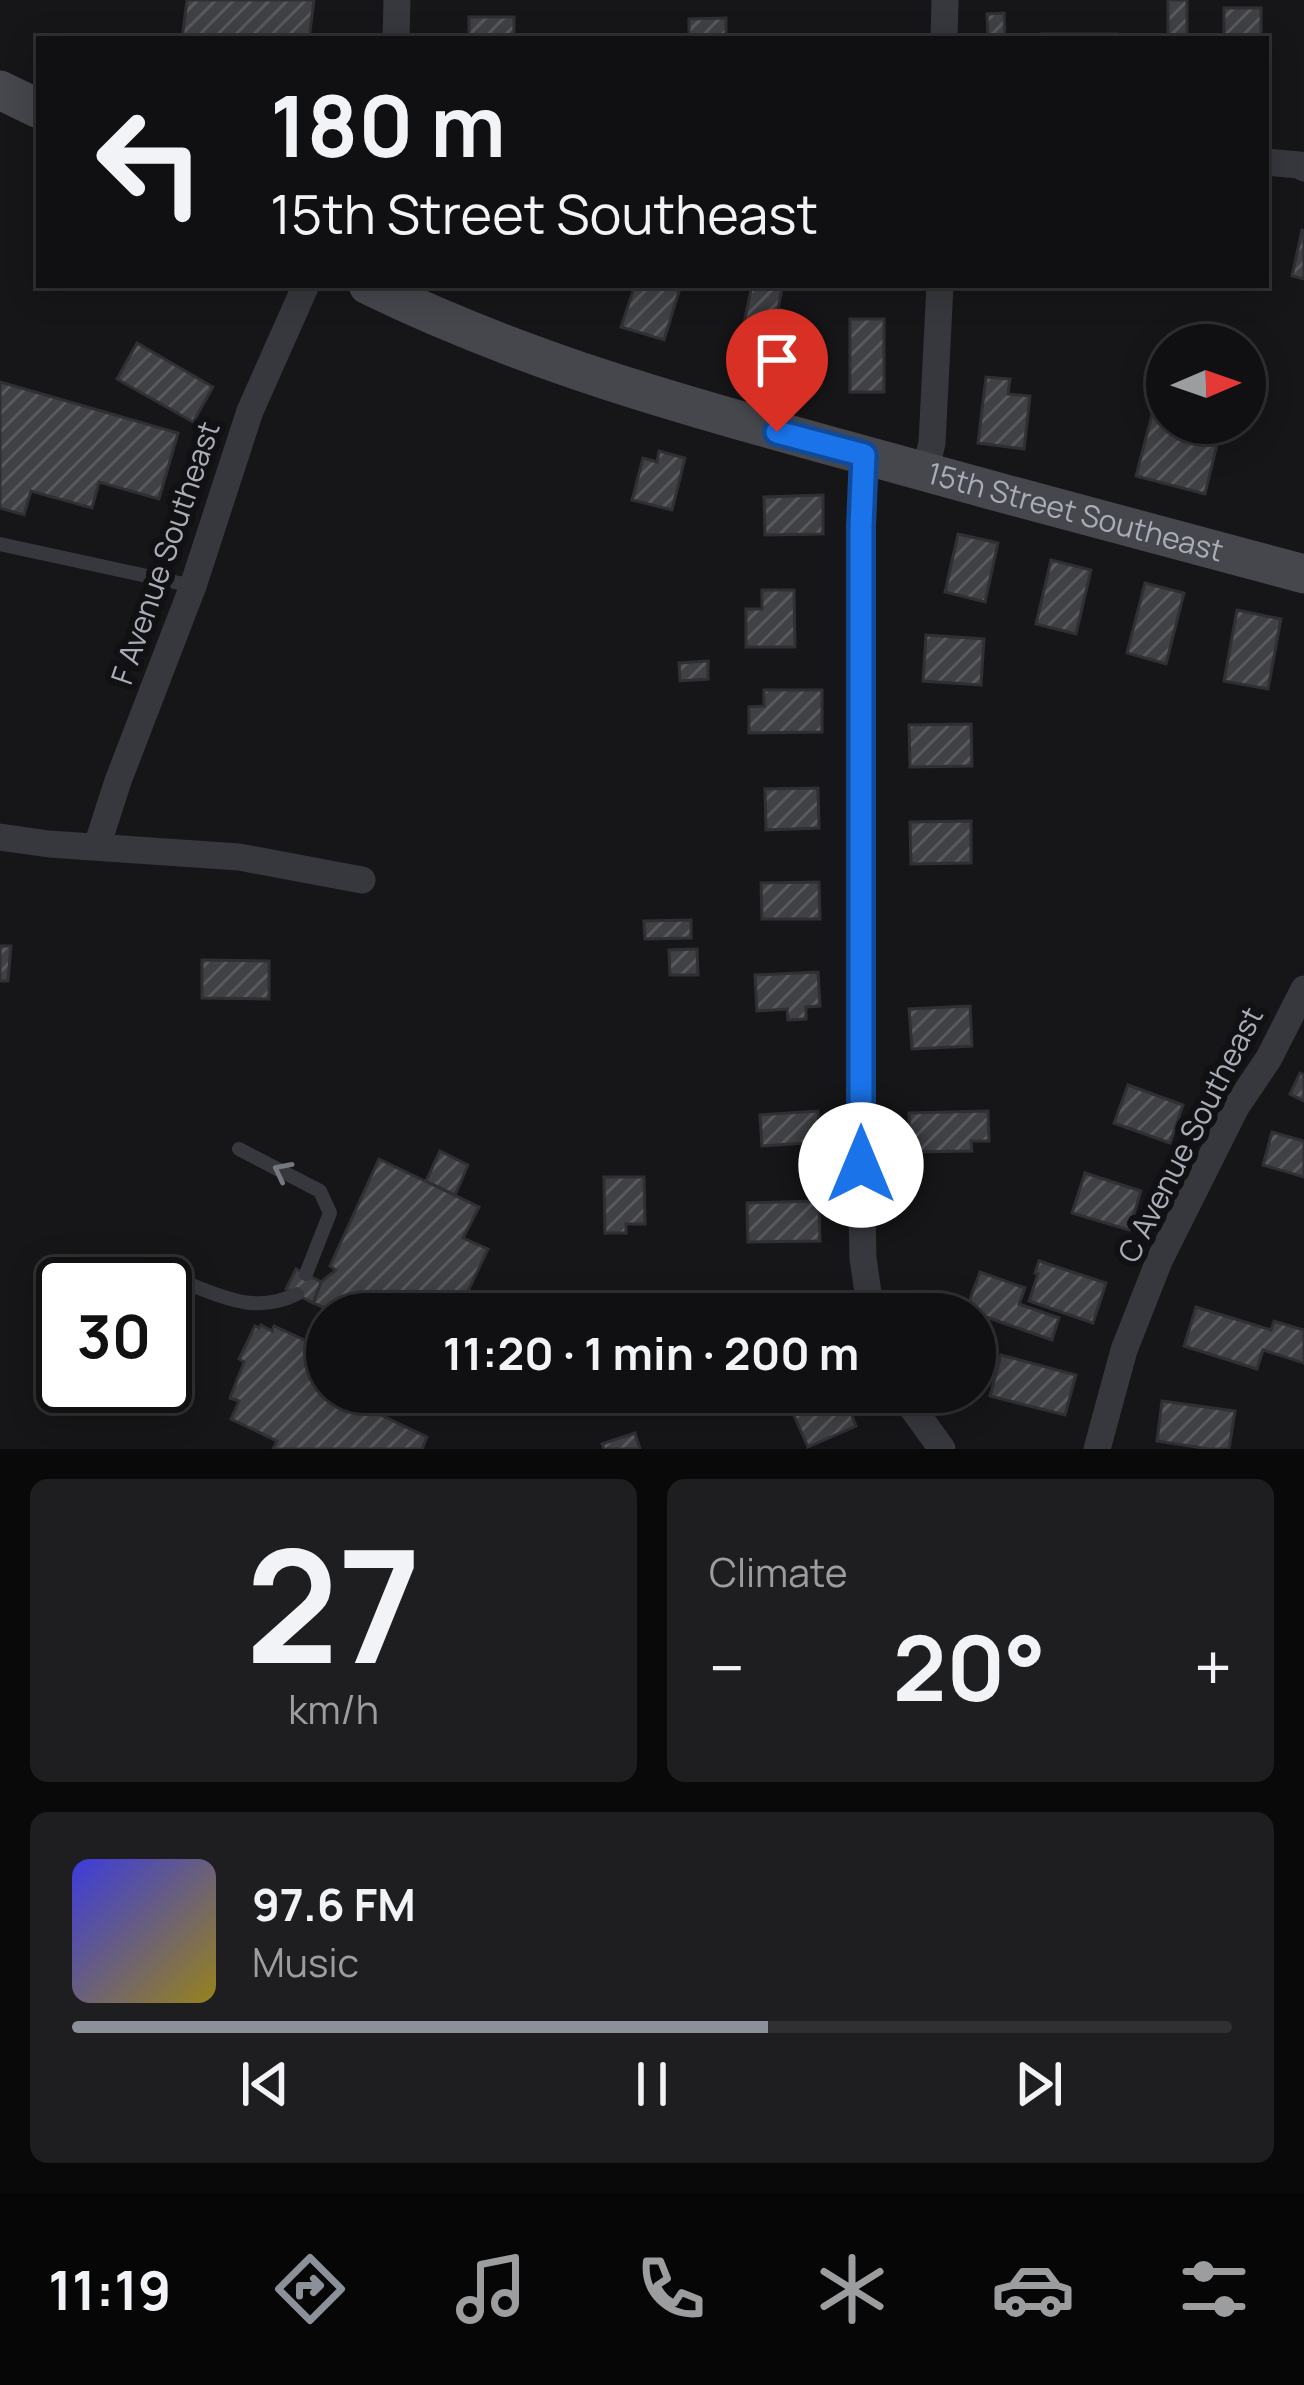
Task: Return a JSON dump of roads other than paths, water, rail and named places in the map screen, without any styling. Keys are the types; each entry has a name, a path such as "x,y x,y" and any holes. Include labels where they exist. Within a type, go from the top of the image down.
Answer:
{"street":[{"path":"396,36 397,0"},
{"path":"944,36 945,0"},
{"path":"0,90 36,108"},
{"path":"1269,162 1302,162"},
{"name":"F Avenue Southeast","path":"97,846 193,586 250,411 305,288"},
{"name":"15th Street Southeast","path":"375,288 570,369 690,408 1304,574"},
{"path":"925,472 932,443 940,288"},
{"path":"864,455 861,1165 868,1293"},
{"path":"0,837 239,857 362,880"},
{"name":"C Avenue Southeast","path":"1097,1449 1124,1350 1159,1261 1236,1107 1269,1058 1304,989"},
{"path":"916,1413 942,1449"}],"lane":[{"path":"0,544 193,586"},
{"path":"238,1149 320,1191 330,1213 307,1274"},
{"path":"192,1285 244,1304 278,1303 297,1294"}]}
